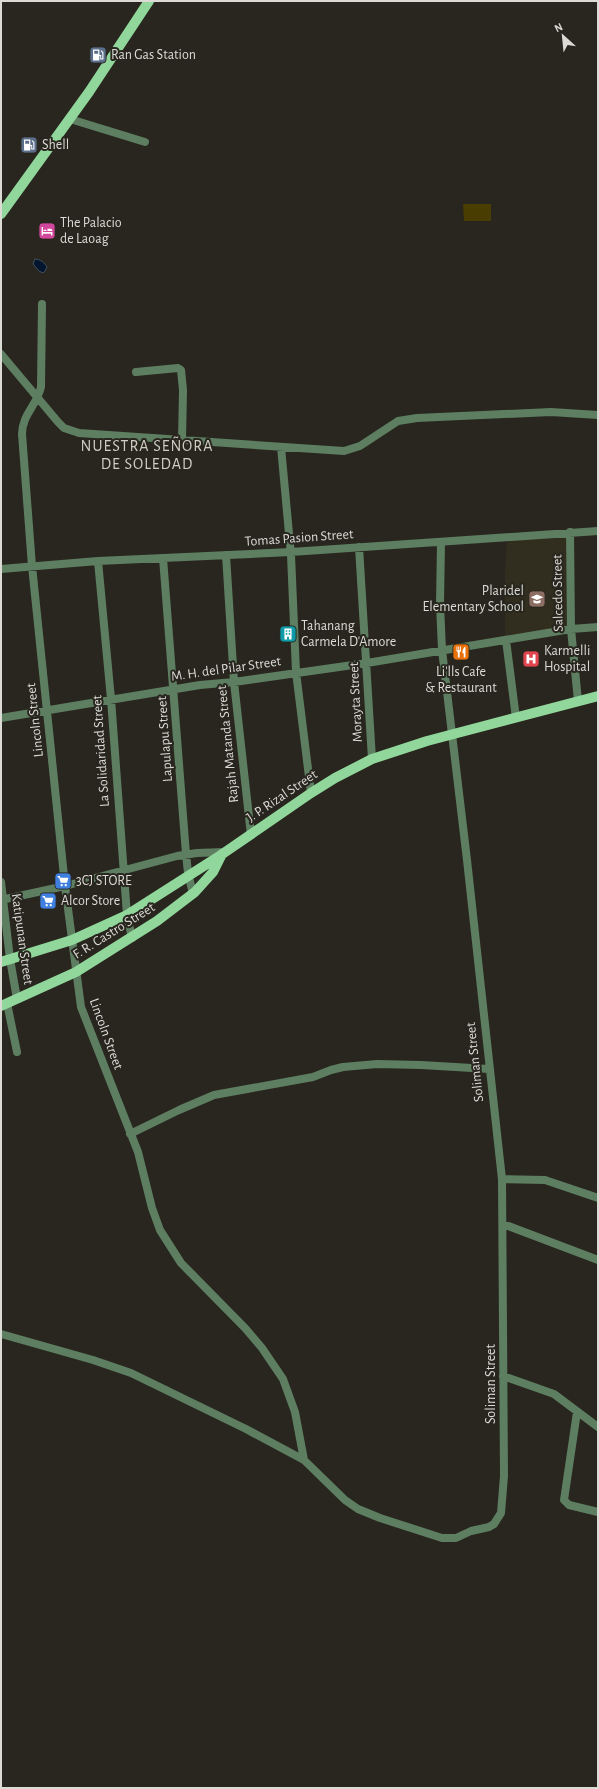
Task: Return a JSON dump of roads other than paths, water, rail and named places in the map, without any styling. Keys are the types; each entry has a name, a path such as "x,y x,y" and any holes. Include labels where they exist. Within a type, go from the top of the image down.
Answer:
{"main road":[{"path":"1,214 70,119 149,1"},
{"name":"J. P. Rizal Street","path":"5,960 72,940 127,915 224,853 311,793 335,778 372,759 451,734 598,696"},
{"name":"F. R. Castro Street","path":"8,1003 76,972 157,921 193,894 214,872 224,853"}],"street":[{"path":"70,119 145,142"},
{"name":"Lincoln Street","path":"42,304 42,387 26,417 22,429 32,566 65,886 81,1007 138,1152 152,1208 164,1238 181,1263 245,1328 262,1348 283,1379 295,1412 304,1460"},
{"path":"1,354 64,428 71,431 182,441 344,451 360,446 398,421 416,418 551,412 598,415"},
{"path":"136,372 178,368 181,370 183,390 182,441"},
{"path":"281,447 291,552 296,672 311,793"},
{"name":"Tomas Pasion Street","path":"1,569 98,561 291,552 598,531"},
{"name":"Salcedo Street","path":"570,532 571,630 578,701"},
{"name":"Soliman Street","path":"304,1460 345,1500 358,1509 380,1518 442,1538 456,1538 471,1531 489,1527 498,1519 501,1513 504,1476 502,1179 442,650 440,542"},
{"name":"Morayta Street","path":"359,547 372,759"},
{"name":"Rajah Matanda Street","path":"226,555 234,682 251,835"},
{"name":"Lapulapu Street","path":"163,558 186,854 188,876 193,894"},
{"name":"La Solidaridad Street","path":"98,561 111,699 123,871 127,915 132,938"},
{"name":"M. H. del Pilar Street","path":"1,718 200,684 234,682 367,663 506,640 598,627"},
{"path":"506,640 516,718"},
{"path":"2,900 65,886 186,854 224,853"},
{"name":"Katipunan Street","path":"1,882 8,1003 17,1052"},
{"path":"130,1134 214,1095 290,1082 313,1077 343,1067 377,1064 489,1069"},
{"path":"502,1179 545,1180 598,1198"},
{"path":"503,1224 598,1260"},
{"path":"1,1334 93,1360 131,1373 246,1429 304,1460"},
{"path":"503,1376 548,1391 577,1412 597,1423"},
{"path":"577,1412 564,1500 569,1505 598,1512"}],"water":[{"path":"35,259 45,264 47,267 43,273 33,264"}],"place":[{"name":"Ran Gas Station","path":"98,55"},
{"name":"Shell","path":"29,145"},
{"name":"The Palacio de Laoag","path":"47,231"},
{"name":"Plaridel Elementary School","path":"537,599"},
{"name":"Tahanang Carmela D'Amore","path":"288,634"},
{"name":"Li'lls Cafe & Restaurant","path":"461,652"},
{"name":"Karmelli Hospital","path":"531,659"},
{"name":"3CJ STORE","path":"63,881"},
{"name":"Alcor Store","path":"48,901"}],"district":[{"name":"NUESTRA SEÑORA DE SOLEDAD","path":"147,455"}]}
